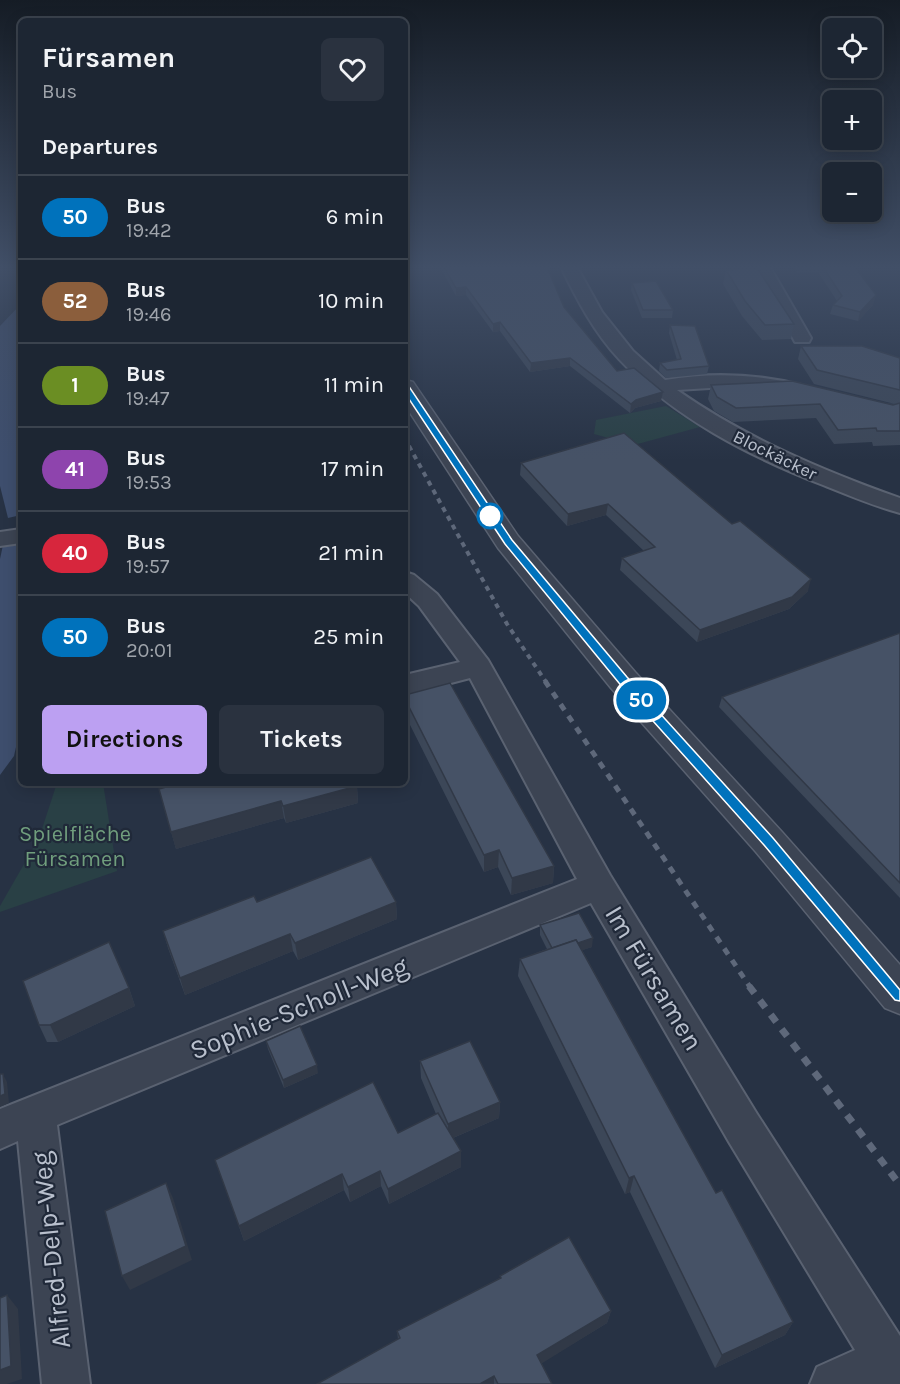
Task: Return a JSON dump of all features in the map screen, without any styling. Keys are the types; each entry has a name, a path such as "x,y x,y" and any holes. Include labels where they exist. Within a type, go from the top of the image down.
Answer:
{"street":[{"name":"Blockäcker","path":"606,332 634,365 659,387 716,425 763,451 831,482 900,506"},
{"path":"798,332 802,338"},
{"path":"659,387 689,380 735,380 808,391"},
{"path":"408,392 508,542 623,680 769,842 900,995"},
{"path":"0,539 18,536"},
{"name":"Im Fürsamen","path":"408,583 428,600 478,667 598,885 743,1128 894,1369"},
{"path":"408,684 478,667"},
{"name":"Sophie-Scholl-Weg","path":"18,1123 598,885"},
{"name":"Alfred-Delp-Weg","path":"18,1123 66,1384"},
{"path":"834,1384 894,1369"}],"green space":[{"path":"666,406 700,427 634,445 594,434 596,420"},
{"name":"Spielfläche Fürsamen","path":"56,786 103,786 117,871 0,912 0,906 39,838"}],"water":[{"path":"0,332 18,332 18,516 8,518 0,486"},
{"path":"18,543 18,738 14,756 0,775 0,559 3,545"}],"building":[{"path":"507,332 584,332 617,371 634,368 663,392 636,400 631,404 570,358 531,363"},
{"path":"672,332 697,332 709,366 667,370 660,363 681,359"},
{"path":"801,346 862,346 900,358 900,390 817,370"},
{"path":"792,381 893,405 900,403 900,431 877,431 876,428 838,430 820,404 736,408 717,397 711,385"},
{"path":"624,433 732,524 740,521 811,579 792,597 700,630 622,558 655,547 608,504 568,514 521,463"},
{"path":"900,633 900,883 722,697"},
{"path":"450,683 554,866 512,878 499,850 484,855 408,705 408,694"},
{"path":"170,786 357,786 283,806 281,801 171,832 159,789"},
{"path":"371,857 396,902 295,943 290,934 180,978 163,931 254,896 257,902"},
{"path":"579,913 593,938 578,943 576,940 552,948 540,925"},
{"path":"576,940 716,1193 722,1190 793,1322 722,1355 634,1176 629,1178 520,959"},
{"path":"109,942 129,988 50,1025 39,1025 23,981"},
{"path":"300,1026 317,1065 283,1080 266,1041"},
{"path":"470,1041 500,1102 448,1124 420,1061"},
{"path":"0,1074 3,1074 5,1094 0,1096"},
{"path":"373,1082 398,1133 438,1113 461,1151 388,1189 380,1171 348,1187 342,1174 239,1226 215,1160"},
{"path":"166,1183 186,1246 122,1276 105,1211"},
{"path":"569,1237 611,1311 537,1355 552,1384 498,1384 494,1376 480,1384 317,1384 400,1338 397,1331 501,1278 500,1276"},
{"path":"7,1295 11,1366 0,1370 0,1298"}],"railway":[{"path":"409,446 507,624 546,682"},
{"path":"545,681 750,987"},
{"path":"749,986 900,1185"}],"bus line":[{"name":"50","path":"408,392 508,542 623,680 769,842 900,995"}]}
